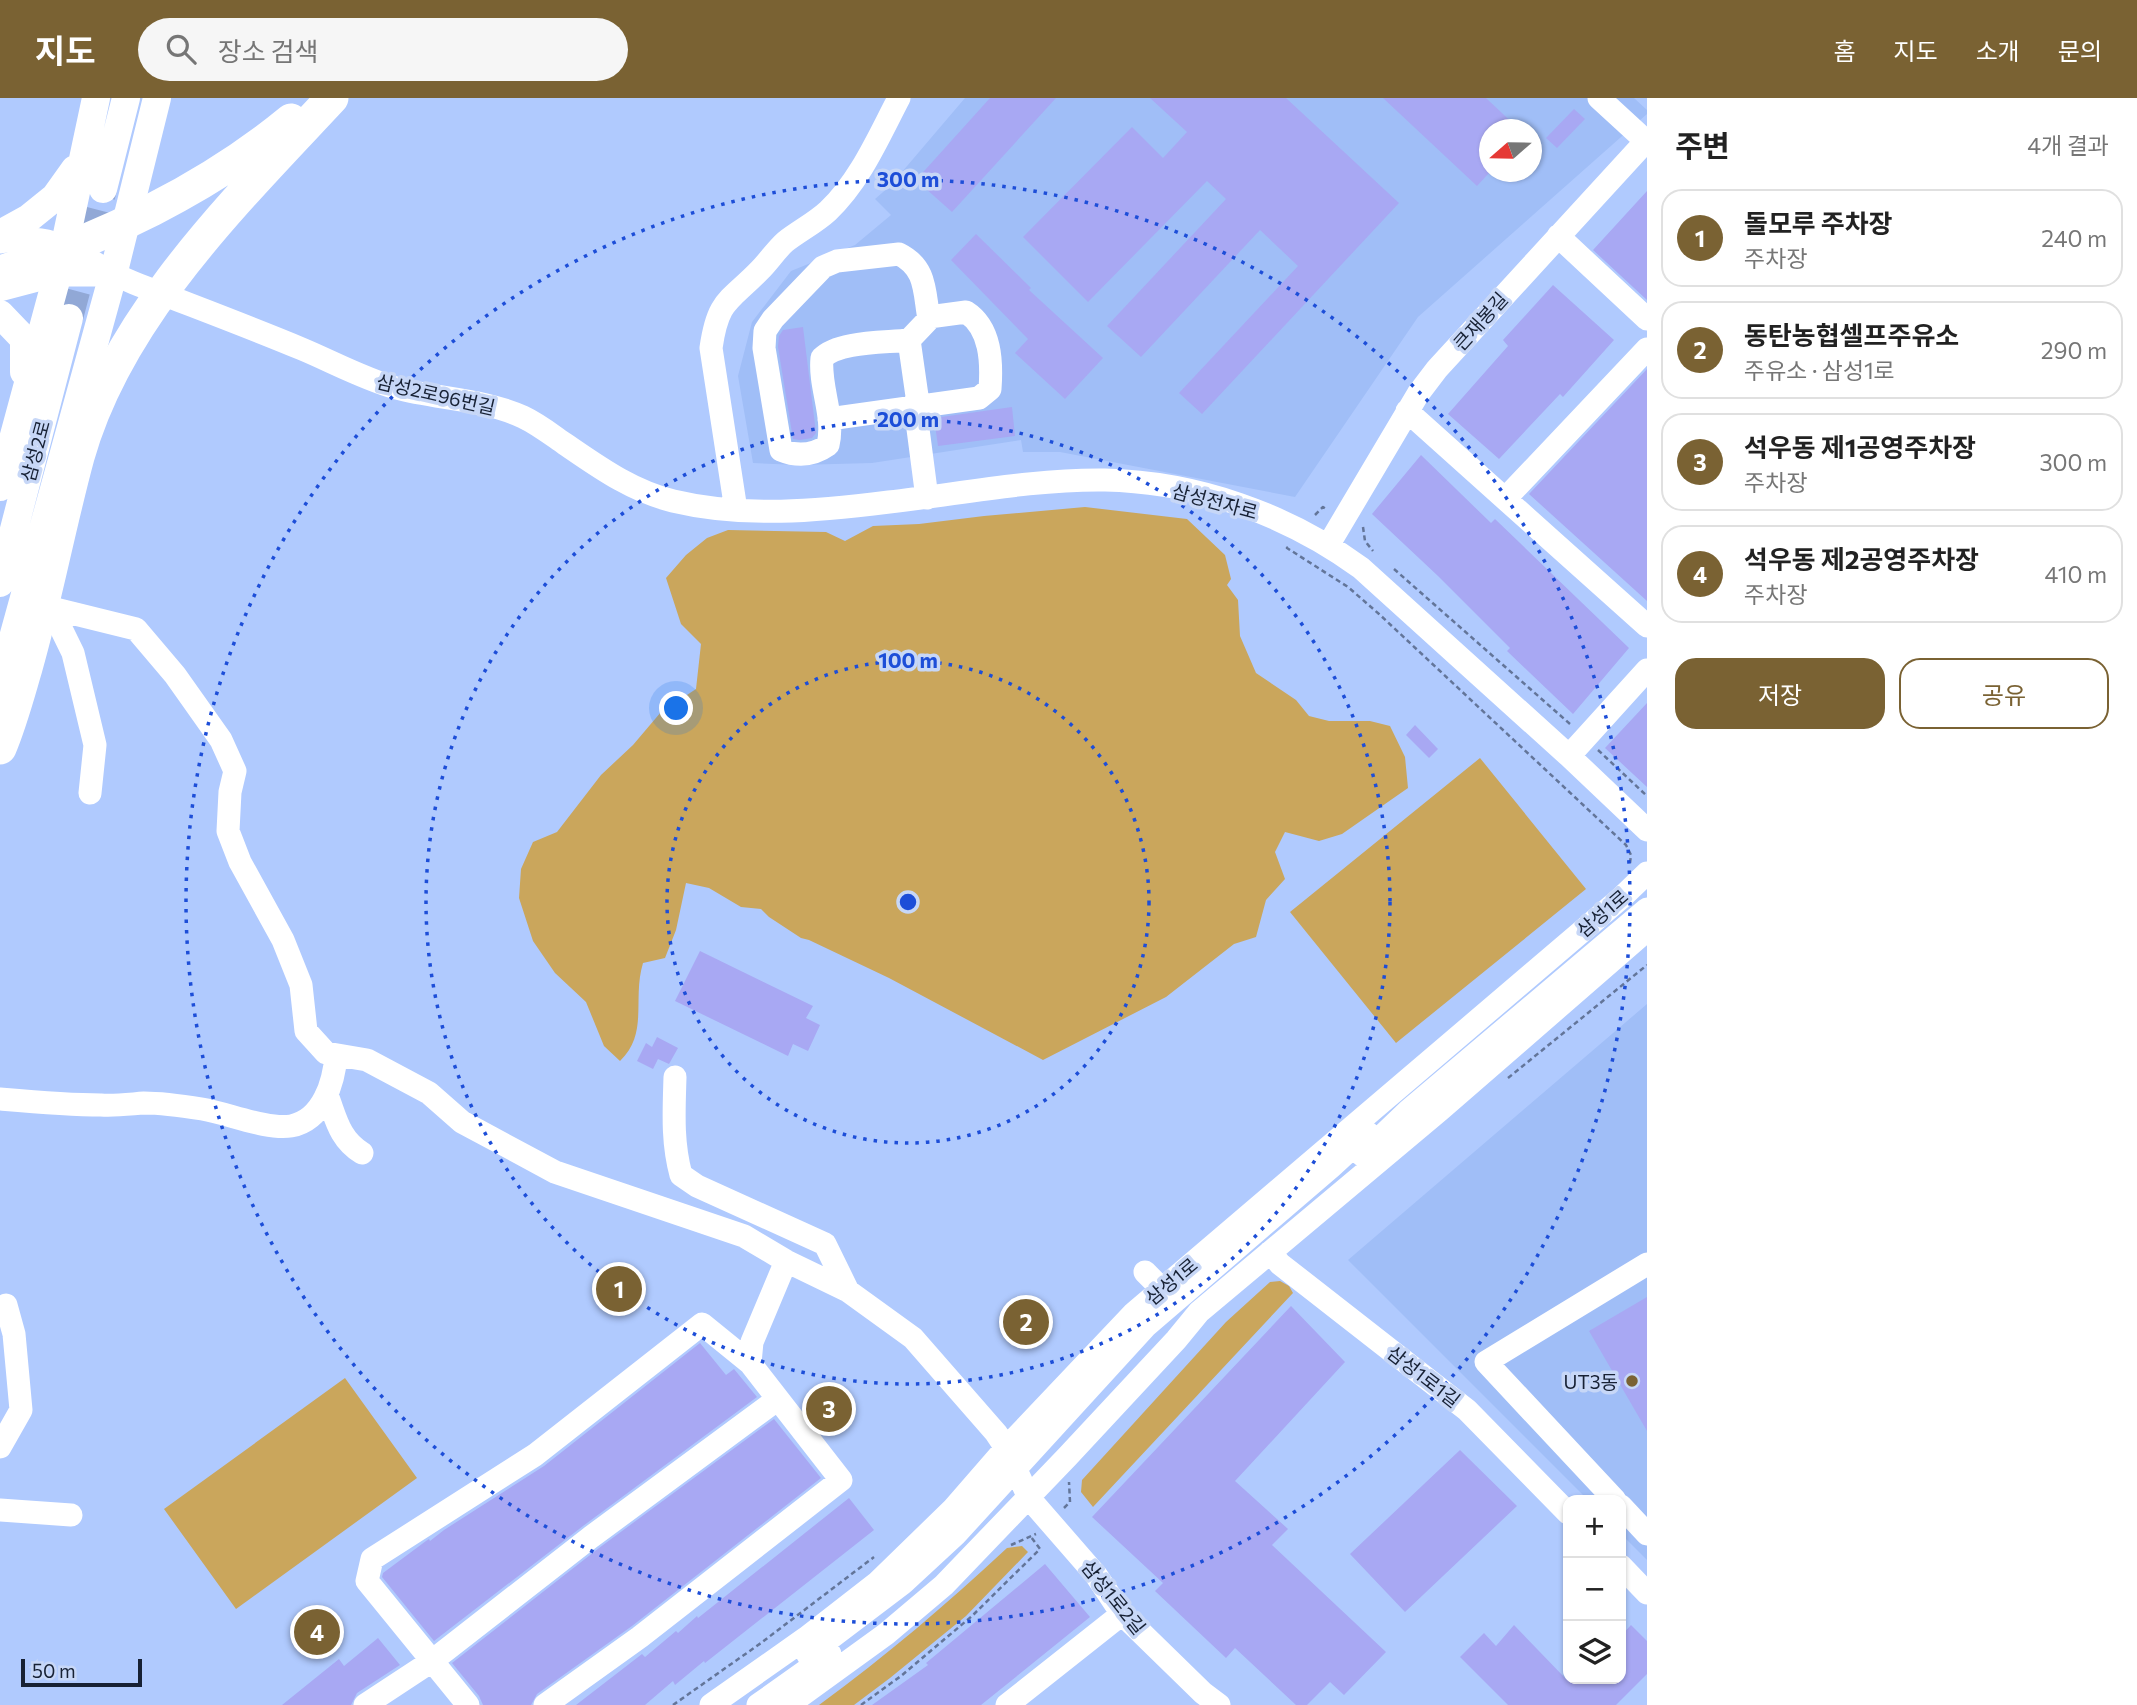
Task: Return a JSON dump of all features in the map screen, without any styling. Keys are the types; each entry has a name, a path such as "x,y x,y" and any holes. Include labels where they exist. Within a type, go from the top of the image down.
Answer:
{"highway":[{"path":"0,259 43,245 128,209 198,172 249,144 301,98"},
{"path":"0,272 103,233 167,200 316,98"},
{"path":"0,748 10,725 45,601 78,456 116,366 186,258 332,98"}],"main road":[{"path":"0,487 57,275 96,98"},
{"path":"103,189 126,98"},
{"path":"0,685 113,275 157,98"},
{"path":"0,234 29,218 55,197 81,161"},
{"path":"0,314 24,339 24,394"},
{"name":"삼성2로","path":"0,583 69,318"}],"street":[{"path":"736,510 711,348 720,310 734,292 754,277 783,244 828,211 842,195 869,156 899,98"},
{"path":"1599,98 1647,141"},
{"name":"큰재봉길","path":"1329,544 1418,394 1451,352 1647,141"},
{"path":"1558,236 1647,319"},
{"path":"0,242 30,239 64,245 113,275"},
{"path":"899,254 918,267 929,317 909,340 829,351 822,358 821,369 831,433 828,445 820,451 806,454 790,454 781,450 764,348 765,331 773,319 824,267 837,261 899,254"},
{"path":"0,289 57,275 113,275"},
{"name":"삼성2로96번길","path":"113,275 384,384 499,408 523,417 623,482 676,502 711,506"},
{"path":"829,419 979,398 990,389 989,353 978,320 967,312 929,317"},
{"path":"909,340 927,498"},
{"path":"1505,499 1647,349"},
{"path":"1408,411 1647,626"},
{"name":"삼성전자로","path":"711,506 736,510 813,511 1048,482 1106,480 1200,492 1249,506 1329,544 1361,568 1647,830"},
{"path":"0,1099 102,1105 146,1103 202,1109 261,1124 291,1126 310,1116 327,1095 334,1078 335,1055 326,1053 306,1031 300,985 283,940 240,862 228,831 230,792 235,771 220,740 175,676 136,629 51,608 73,653 95,746 90,793"},
{"path":"1569,756 1647,670"},
{"name":"삼성1로","path":"711,1705 806,1638 878,1582 953,1509 1006,1448 1134,1313 1647,873"},
{"path":"788,1705 886,1634 944,1585 1146,1326 1331,1167 1392,1110 1647,894"},
{"path":"738,1705 851,1624 903,1583 956,1534 1022,1482 1154,1335 1332,1182 1408,1111 1647,909"},
{"path":"758,1705 853,1638 904,1597 1022,1482 1176,1340 1199,1312 1440,1110 1647,930"},
{"name":"삼성1로2길","path":"335,1055 367,1060 429,1093 462,1122 555,1172 744,1237 848,1291 913,1338 996,1433 1022,1482 1096,1575 1122,1614 1203,1693 1219,1705"},
{"path":"675,1077 675,1153 681,1174 697,1186 825,1244 848,1291"},
{"path":"327,1095 340,1133 362,1153"},
{"name":"삼성1로1길","path":"1270,1252 1280,1264 1467,1410 1563,1508"},
{"path":"750,1363 752,1342 786,1261"},
{"path":"1610,1495 1486,1362 1647,1265"},
{"path":"1145,1272 1162,1289"},
{"path":"0,1447 20,1410 14,1334 6,1305"},
{"path":"468,1705 367,1581 372,1559 535,1455 702,1324 750,1363 841,1480 640,1637 545,1705"},
{"path":"365,1705 432,1661 591,1537 778,1399"},
{"path":"0,1510 71,1515"},
{"path":"1626,1511 1647,1534"},
{"path":"1626,1571 1647,1593"},
{"path":"1007,1705 1122,1614"}],"path":[{"path":"1364,527 1364,541 1373,551"},
{"path":"1287,548 1348,587 1379,614 1626,845"},
{"path":"1393,569 1586,737 1647,796"},
{"path":"1507,1080 1647,965"},
{"path":"861,1705 972,1616 1040,1549 1031,1537 1070,1502 1069,1482 1073,1476"},
{"path":"673,1705 761,1643 877,1554"}],"shaded area":[{"path":"965,98 1634,98 1647,110 1647,114 1418,317 1295,497 1060,452 1023,452 1021,440 872,463 753,463 738,376 752,322 791,271 855,245 891,215 875,199 890,186"},
{"path":"1085,507 1187,519 1225,555 1231,579 1227,585 1238,600 1240,636 1256,673 1296,700 1309,716 1329,721 1370,721 1390,726 1405,757 1408,788 1342,834 1319,841 1285,832 1275,852 1285,879 1266,900 1256,937 1234,944 1166,997 1043,1060 889,978 801,938 761,909 741,907 709,888 686,883 676,930 665,958 643,963 637,1027 629,1050 620,1061 604,1046 586,1002 555,973 533,941 519,898 521,869 533,842 557,832 601,775 633,745 661,712 696,689 701,644 681,624 666,578 686,555 707,538 728,530 826,532 845,541 873,526 919,524"},
{"path":"1480,758 1586,889 1396,1043 1290,912"},
{"path":"1647,1004 1647,1560 1626,1539 1626,1495 1583,1495 1348,1260"},
{"path":"1280,1281 1289,1286 1293,1293 1093,1507 1081,1492 1082,1480 1226,1322 1270,1282"},
{"path":"345,1378 417,1478 236,1609 164,1509"},
{"path":"1022,1546 1028,1552 966,1616 890,1678 854,1705 819,1705 916,1629 1007,1548"}],"building":[{"path":"990,98 1056,98 952,212 916,180"},
{"path":"1150,98 1286,98 1399,203 1202,414 1179,393 1298,266 1260,230 1141,357 1107,326 1226,199 1207,181 1088,302 1023,237 1132,127 1163,158 1187,132"},
{"path":"1383,98 1486,98 1508,119 1479,119 1481,182 1477,186"},
{"path":"1574,109 1585,119 1557,148 1546,138"},
{"path":"1647,191 1647,300 1593,250"},
{"path":"976,234 1031,288 1029,290 1103,358 1065,399 1015,353 1028,339 951,260"},
{"path":"1553,285 1614,340 1563,397 1560,394 1499,459 1448,414 1508,346 1503,340"},
{"path":"803,327 816,433 812,438 800,440 793,439 778,347 779,336 783,330"},
{"path":"1647,369 1647,601 1529,494"},
{"path":"1012,407 1015,436 938,446 934,418"},
{"path":"1421,455 1491,523 1495,519 1629,648 1573,714 1507,651 1510,648 1438,576 1372,514"},
{"path":"1647,703 1647,787 1605,748"},
{"path":"1415,725 1438,749 1429,758 1406,735"},
{"path":"700,951 813,1006 806,1018 820,1025 808,1051 793,1044 788,1056 675,1001"},
{"path":"657,1037 678,1048 669,1064 658,1059 653,1069 637,1061 646,1043 652,1047"},
{"name":"UT3동","path":"1647,1297 1647,1431 1589,1331"},
{"path":"1291,1306 1345,1362 1235,1481 1288,1529 1272,1545 1386,1652 1344,1695 1330,1682 1307,1705 1296,1705 1235,1648 1226,1658 1155,1591 1163,1583 1092,1517"},
{"path":"700,1343 726,1375 734,1369 757,1397 434,1641 382,1577 383,1573 429,1539 430,1541 544,1466"},
{"path":"774,1419 821,1478 632,1626 537,1694 531,1705 483,1705 479,1696 452,1663 599,1548"},
{"path":"1460,1450 1517,1506 1405,1612 1350,1554"},
{"path":"849,1498 874,1530 705,1663 704,1661 675,1685 673,1681 645,1705 576,1705 642,1654 645,1657 676,1631 678,1633 697,1616 698,1618"},
{"path":"1045,1564 1090,1617 981,1705 872,1705 928,1665 926,1663"},
{"path":"1514,1625 1563,1676 1563,1684 1626,1684 1626,1630 1631,1625 1647,1641 1647,1674 1616,1705 1508,1705 1460,1657 1484,1633 1496,1646"},
{"path":"378,1638 400,1665 357,1693 351,1705 282,1705 339,1659 344,1666"}],"tunnel":[{"path":"69,318 103,189"}],"place":[{"name":"돌모루 주차장","path":"619,1289"},
{"name":"동탄농협셀프주유소","path":"1026,1322"},
{"name":"UT3동","path":"1632,1381"},
{"name":"석우동 제1공영주차장","path":"829,1409"},
{"name":"석우동 제2공영주차장","path":"317,1632"}]}
